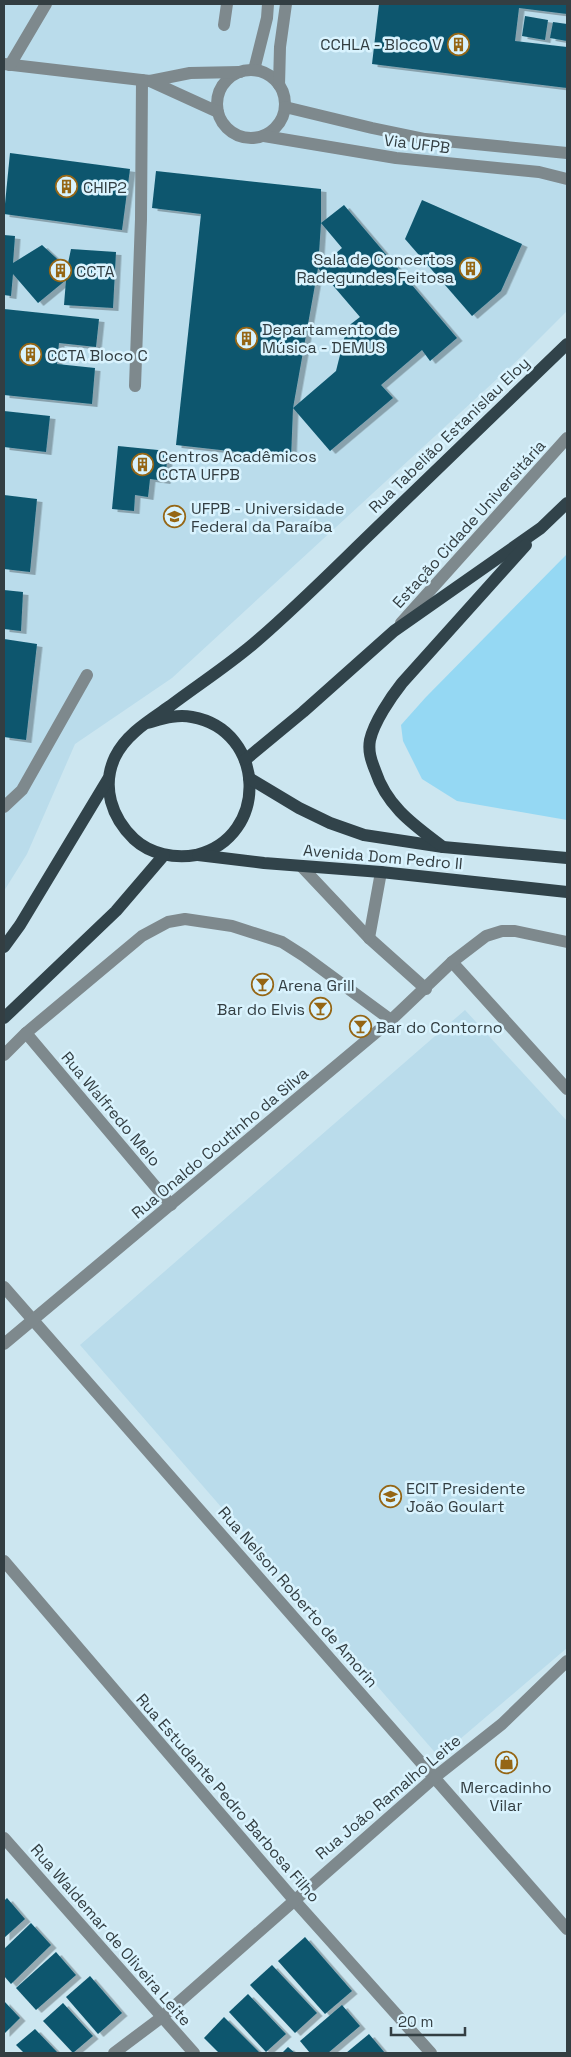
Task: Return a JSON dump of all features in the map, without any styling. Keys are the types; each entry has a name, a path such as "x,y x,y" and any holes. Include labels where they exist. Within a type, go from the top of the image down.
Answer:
{"main road":[{"name":"Rua Tabelião Estanislau Eloy","path":"147,722 258,640 567,344"},
{"path":"443,847 395,808 379,783 370,756 370,740 386,705 402,682 541,528 567,503"},
{"path":"244,760 303,712 394,631 541,528"},
{"path":"4,946 20,925 108,779 115,757 128,737 147,722 170,716 192,717 214,724 231,738 244,760 249,778 249,804 238,827 220,845 195,855 164,856 142,846 123,828 111,805 108,779"},
{"name":"Avenida Dom Pedro II","path":"249,778 299,808 330,823 364,835 443,847 567,858"},
{"name":"Avenida Dom Pedro II","path":"195,855 382,872 567,892"},
{"path":"4,1018 116,911 164,856"}],"street":[{"path":"7,64 46,4"},
{"path":"224,25 228,4"},
{"path":"264,136 275,129 282,119 285,107 284,95 279,85 268,74 254,70 268,4"},
{"path":"279,85 280,47 286,4"},
{"name":"Via UFPB","path":"7,64 146,80 190,72 240,72 254,70"},
{"path":"218,112 217,99 221,88 229,78 240,72"},
{"path":"135,386 146,80"},
{"name":"Via UFPB","path":"146,80 218,112 224,125 235,134 250,138 264,136 396,158 539,172 567,179"},
{"name":"Via UFPB","path":"285,107 425,139 567,154"},
{"name":"Estação Cidade Universitária","path":"394,631 567,438"},
{"path":"4,806 22,790 87,675"},
{"path":"301,866 369,938 426,989"},
{"path":"369,938 382,872"},
{"path":"4,1055 26,1034 142,936 168,922 185,919 232,926 282,942 391,1020"},
{"name":"Rua Onaldo Coutinho da Silva","path":"4,1344 391,1020 426,989 452,962 486,936 502,931 515,931 567,942"},
{"path":"452,962 567,1089"},
{"name":"Rua Walfredo Melo","path":"26,1034 171,1205"},
{"name":"Rua Nelson Roberto de Amorin","path":"4,1288 567,1929"},
{"name":"Rua Estudante Pedro Barbosa Filho","path":"4,1561 294,1900 431,2053"},
{"name":"Rua João Ramalho Leite","path":"114,2053 162,2017 434,1777 502,1724 567,1661"},
{"name":"Rua Waldemar de Oliveira Leite","path":"4,1838 194,2053"}],"shaded area":[{"name":"UFPB - Universidade Federal da Paraíba","path":"4,4 567,4 567,311 522,356 172,678 75,744 27,854 4,891"},
{"path":"567,554 567,820 457,801 422,779 403,741 401,725 426,697"},
{"name":"ECIT Presidente João Goulart","path":"465,1010 567,1121 567,1648 439,1757 80,1345"}],"building":[{"name":"CCHLA - Bloco V","path":"379,4 567,4 567,14 519,8 515,41 567,47 567,88 372,64"},
{"path":"525,16 548,20 545,40 522,36"},
{"path":"553,22 567,24 567,41 550,38"},
{"name":"CHIP2","path":"10,153 130,169 122,230 4,214"},
{"name":"Departamento de Música - DEMUS","path":"156,171 321,189 318,268 293,408 291,458 176,445 201,214 152,208"},
{"name":"Sala de Concertos Radegundes Feitosa","path":"422,200 522,244 501,291 472,316 405,239"},
{"path":"344,205 457,338 430,361 422,350 381,385 393,398 330,451 293,408 336,371 347,327 360,317 318,268 342,248 321,223"},
{"name":"CCTA","path":"4,235 15,236 13,263 42,245 67,268 71,249 116,252 113,308 64,305 66,280 38,303 13,274 11,296 4,295"},
{"name":"CCTA Bloco C","path":"4,309 99,319 96,347 59,343 57,364 95,368 92,404 4,395"},
{"path":"4,411 50,416 46,452 4,447"},
{"name":"Centros Acadêmicos CCTA UFPB","path":"118,446 168,451 165,481 150,479 148,497 135,495 134,511 112,509"},
{"path":"4,495 37,499 30,572 4,569"},
{"path":"4,590 23,592 21,631 4,629"},
{"path":"4,639 37,644 26,740 4,737"},
{"path":"7,1898 25,1919 4,1938 4,1901"},
{"path":"31,1923 51,1945 11,1984 4,1976 4,1949"},
{"path":"305,1937 352,1991 325,2014 278,1961"},
{"path":"56,1952 76,1975 36,2010 16,1988"},
{"path":"272,1965 317,2013 295,2033 250,1985"},
{"path":"90,1976 122,2013 98,2034 66,1997"},
{"path":"248,1994 286,2034 266,2052 229,2012"},
{"path":"4,2001 20,2018 4,2034"},
{"path":"63,2003 93,2036 73,2053 43,2021"},
{"path":"342,2005 360,2026 328,2053 310,2053 300,2041"},
{"path":"224,2017 260,2053 219,2053 204,2038"},
{"path":"35,2029 58,2053 24,2053 16,2045"},
{"path":"369,2034 385,2053 346,2053"},
{"path":"288,2047 295,2053 282,2053"}],"place":[{"name":"CCHLA - Bloco V","path":"458,44"},
{"name":"CHIP2","path":"67,187"},
{"name":"Sala de Concertos Radegundes Feitosa","path":"470,268"},
{"name":"CCTA","path":"60,271"},
{"name":"Departamento de Música - DEMUS","path":"246,338"},
{"name":"CCTA Bloco C","path":"31,355"},
{"name":"Centros Acadêmicos CCTA UFPB","path":"142,465"},
{"name":"UFPB - Universidade Federal da Paraíba","path":"175,517"},
{"name":"Arena Grill","path":"262,985"},
{"name":"Bar do Elvis","path":"321,1009"},
{"name":"Bar do Contorno","path":"360,1027"},
{"name":"ECIT Presidente João Goulart","path":"390,1497"},
{"name":"Mercadinho Vilar","path":"506,1763"}]}
